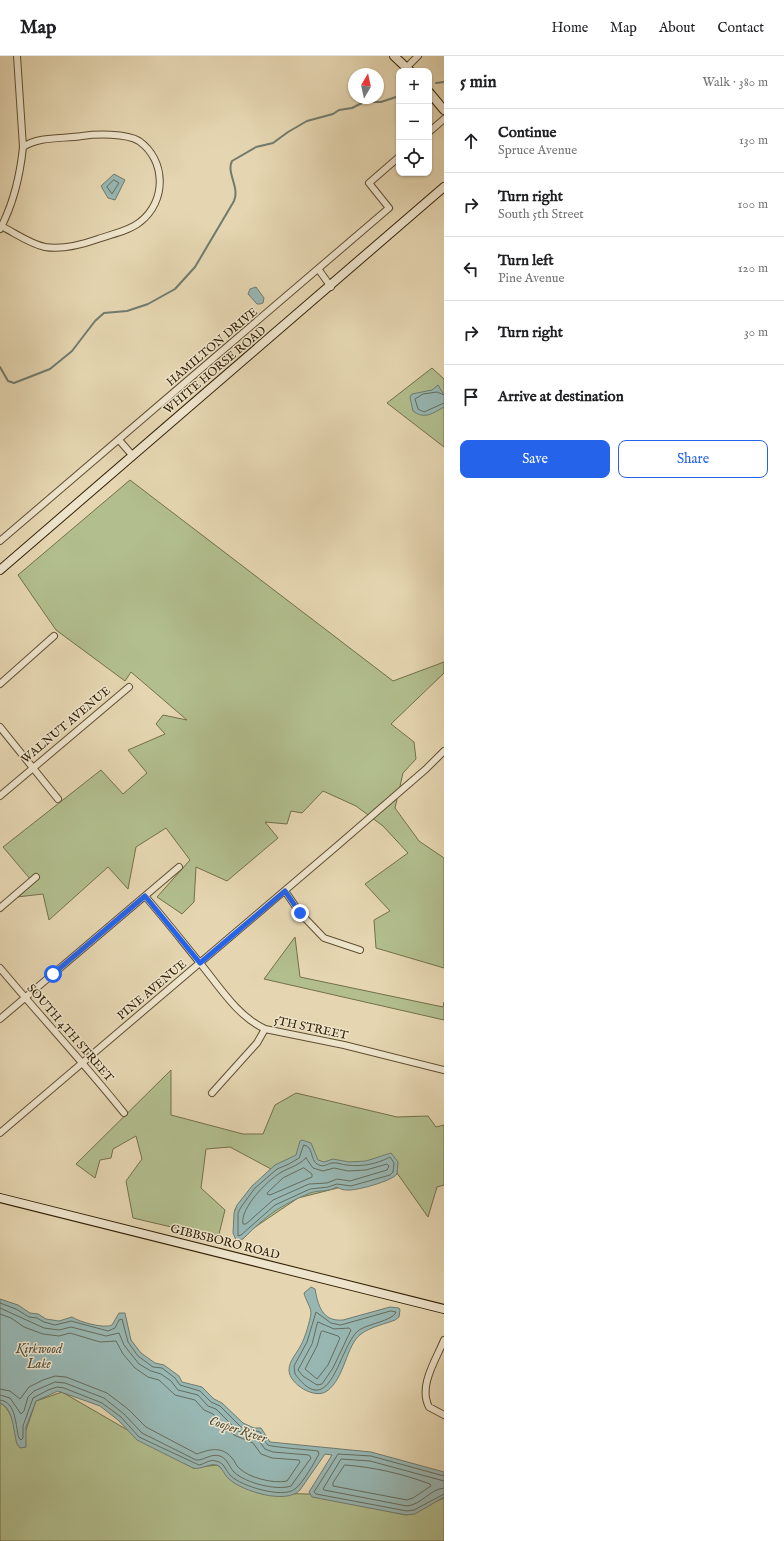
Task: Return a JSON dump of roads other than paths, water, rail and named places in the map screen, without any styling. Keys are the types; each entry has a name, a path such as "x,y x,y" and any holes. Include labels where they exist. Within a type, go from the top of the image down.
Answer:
{"main road":[{"path":"394,56 407,68"},
{"path":"432,96 444,110"},
{"name":"WHITE HORSE ROAD","path":"0,570 331,287 444,187"},
{"name":"GIBBSBORO ROAD","path":"0,1198 444,1309"}],"street":[{"path":"17,56 23,147 18,183 1,227 43,247 53,248 77,246 133,227 149,213 159,192 161,178 159,168 146,148 138,141 130,138 107,135 88,135 32,141 23,147"},
{"path":"409,68 418,56"},
{"path":"432,129 444,119"},
{"name":"HAMILTON DRIVE","path":"0,541 390,208 369,183 396,160"},
{"path":"319,270 331,287"},
{"path":"119,440 133,456"},
{"path":"0,684 54,636"},
{"name":"WALNUT AVENUE","path":"0,796 129,687"},
{"path":"0,727 58,798"},
{"name":"PINE AVENUE","path":"0,1133 285,891 426,769 444,751"},
{"path":"0,1019 179,867"},
{"path":"0,908 36,877"},
{"path":"285,891 300,913 324,938 360,950"},
{"name":"5TH STREET","path":"145,896 240,1010 256,1025 265,1029 344,1045 444,1070"},
{"name":"SOUTH 4TH STREET","path":"0,968 83,1062 124,1113"},
{"path":"212,1093 257,1043 265,1029"},
{"path":"444,1340 427,1379 426,1395 429,1407 444,1415"}],"water":[{"path":"114,174 125,180 115,200 108,198 101,186"},
{"path":"256,287 264,298 263,303 260,304 257,304 248,294 250,289"},
{"path":"438,385 444,395 444,407 429,415 417,414 413,411 410,397 412,394 432,390"},
{"path":"302,1140 311,1143 318,1160 324,1162 333,1159 349,1162 366,1161 391,1153 398,1162 397,1174 388,1180 358,1189 346,1190 337,1187 330,1190 310,1193 290,1202 274,1212 243,1239 236,1240 233,1233 234,1213 237,1205 252,1186 275,1165 296,1155 300,1141"},
{"path":"311,1287 315,1289 322,1311 330,1318 336,1320 343,1320 390,1307 399,1308 400,1310 399,1317 395,1320 369,1329 356,1339 338,1378 327,1391 322,1393 310,1392 298,1385 290,1375 289,1370 290,1363 303,1342 306,1334 311,1311 304,1293"},
{"name":"Kirkwood Lake","path":"0,1299 18,1305 30,1313 38,1314 46,1319 59,1321 72,1317 98,1326 112,1325 119,1313 125,1313 131,1340 141,1353 155,1363 164,1365 179,1376 182,1382 202,1387 243,1423 254,1428 261,1428 270,1442 371,1452 444,1472 444,1497 415,1514 406,1515 312,1497 309,1492 332,1455 325,1454 300,1490 293,1494 275,1496 253,1492 235,1484 217,1465 193,1468 137,1440 118,1420 100,1406 58,1391 36,1401 26,1427 26,1447 20,1448 17,1444 8,1410 0,1403"}],"waterway":[{"path":"436,83 444,82"},
{"path":"0,367 8,381 14,383 50,369 72,351 95,321 104,313 127,311 148,304 175,289 195,267 234,201 235,191 231,170 232,161 256,147 273,143 307,121 333,114 339,110 352,108 364,102 381,102 396,97"}],"water label":[{"name":"Cooper River","path":"238,1430"}]}
